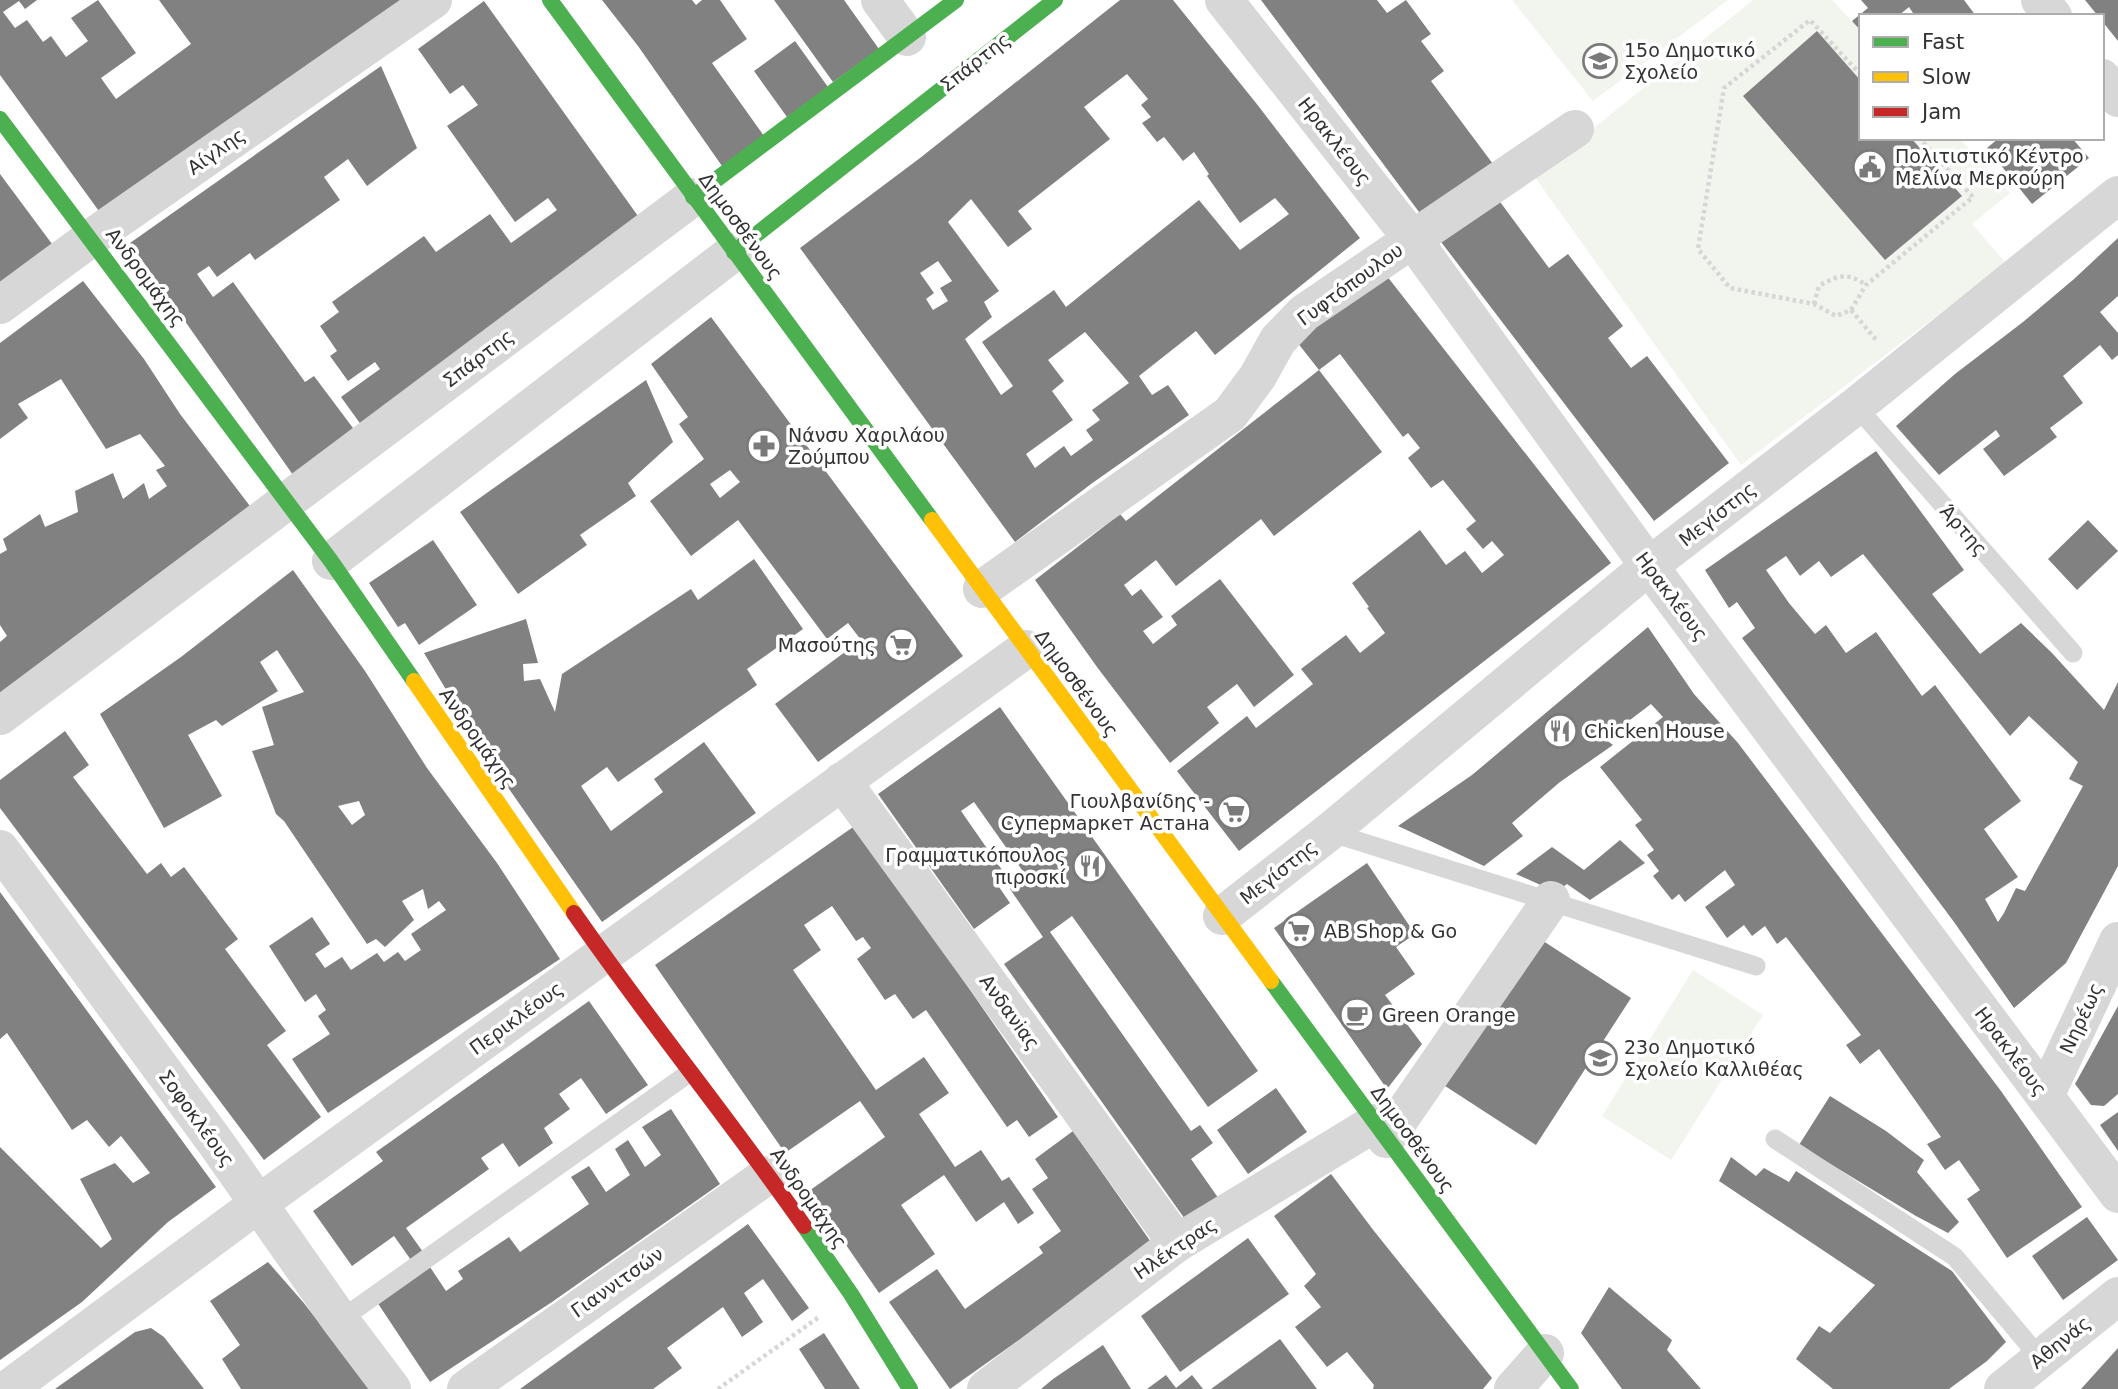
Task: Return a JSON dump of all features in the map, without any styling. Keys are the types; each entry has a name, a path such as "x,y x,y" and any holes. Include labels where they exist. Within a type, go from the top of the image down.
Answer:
{"street":[{"name":"Αίγλης","path":"0,305 91,238 433,0"},
{"name":"Δημοσθένους","path":"550,0 1571,1389"},
{"path":"880,0 907,37"},
{"name":"Σπάρτης","path":"0,716 956,0"},
{"name":"Σπάρτης","path":"331,561 734,252 1055,0"},
{"name":"Ηρακλέους","path":"1224,0 1413,240 1649,566 2118,1194"},
{"path":"2040,0 2051,14"},
{"path":"2104,80 2118,98"},
{"name":"Ανδρομάχης","path":"0,119 331,561 603,955 768,1175 850,1294 910,1389"},
{"name":"Γυφτόπουλου","path":"982,589 1230,414 1258,376 1278,340 1304,313 1575,130"},
{"name":"Μεγίστης","path":"1222,916 1329,832 1649,566 1856,407 2118,195"},
{"name":"Περικλέους","path":"8,1389 1026,649"},
{"name":"Ανδανiας","path":"842,781 1177,1243"},
{"name":"Σοφοκλέους","path":"0,849 392,1389"},
{"path":"1381,1131 1551,900"},
{"name":"Νηρέως","path":"2045,1096 2118,941"},
{"name":"Ηλέκτρας","path":"986,1389 1177,1243 1381,1131"},
{"name":"Γιαννιτσών","path":"466,1389 768,1175"},
{"name":"Αθηνάς","path":"2003,1389 2118,1296"},
{"path":"1513,1389 1545,1353"}],"lane":[{"name":"Άρτης","path":"1856,407 2073,653"},
{"path":"1329,832 1756,966"},
{"path":"340,1320 689,1073"},
{"path":"1775,1139 1955,1257 2040,1358"}],"path":[{"path":"1859,73 1810,20 1724,88 1698,249 1730,288 1814,304 1836,316 1851,310 1866,285 1973,197 1921,140"},
{"path":"1814,304 1819,286 1836,276 1854,277 1866,285"},
{"path":"718,1389 850,1294"}],"shaded area":[{"name":"15ο Δημοτικό Σχολείο","path":"1512,0 1728,0 1593,101"},
{"path":"1753,0 1832,0 1859,29 1859,140 1961,140 2010,193 1972,224 2006,263 1741,465 1534,176"},
{"path":"1693,970 1763,1015 1671,1160 1602,1116"}],"building":[{"path":"0,0 37,0 25,9 19,1 3,12 15,28 27,20 43,42 51,36 66,57 88,41 71,18 98,0 136,53 101,78 116,99 191,44 159,0 402,0 104,218 0,75"},
{"path":"602,0 692,0 696,5 702,0 720,0 747,39 712,63 764,136 722,166 638,46"},
{"path":"774,0 844,0 879,49 833,82"},
{"path":"1120,0 1173,0 1360,238 1215,355 1196,331 1139,376 1152,395 1168,385 1189,415 1015,542 800,248 920,158","holes":["1127,74 1148,99 1141,105 1151,117 1142,123 1157,142 1164,137 1183,161 1194,152 1209,174 1207,176 1240,223 1275,198 1289,214 1240,250 1199,200 1066,307 1054,290 982,342 1013,386 1001,395 965,339 992,317 984,302 999,291 948,222 971,199 1008,247 1032,229 1018,211 1110,139 1084,107","938,261 952,281 940,288 948,301 933,310 926,299 934,293 920,273","1085,332 1129,383 1092,410 1100,420 1086,430 1093,440 1071,456 1064,446 1035,468 1026,454 1073,420 1052,391 1064,381 1048,360"]},
{"path":"1261,0 1377,0 1387,13 1406,0 1431,34 1421,41 1444,71 1431,81 1493,164 1422,216"},
{"path":"1861,0 1964,0 1974,14 1914,14 1909,7 1900,14 1861,14 1868,8"},
{"path":"2085,0 2118,0 2118,41 2104,24 2104,14 2096,14"},
{"path":"484,1 648,230 367,433 341,397 380,369 375,362 348,381 330,356 337,351 320,326 339,312 332,302 424,236 436,252 490,214 511,243 557,210 548,198 515,222 447,126 478,105 463,85 450,94 418,49"},
{"path":"1859,15 1859,29 1852,21"},
{"name":"Πολιτιστικό Κέντρο Μελίνα Μερκούρη","path":"1817,31 1859,79 1859,140 1913,140 1962,196 1885,260 1743,96"},
{"path":"795,41 828,87 787,117 754,71"},
{"path":"381,66 417,148 367,186 348,159 324,177 340,200 255,260 250,253 217,277 209,266 197,274 213,297 233,282 305,382 314,376 356,432 298,482 130,243"},
{"path":"1997,140 2074,140 2089,158 2032,204 1987,148"},
{"path":"0,174 55,248 0,289"},
{"path":"1495,195 1549,268 1568,254 1623,326 1608,338 1631,368 1647,356 1729,463 1654,521 1435,234"},
{"path":"2118,238 2118,296 2100,312 2118,333 2118,355 2112,360 2100,345 2063,376 2083,403 2050,428 2057,437 2004,476 1983,449 2000,436 1996,430 1939,475 1896,426 1955,374 2074,279"},
{"path":"1383,271 1611,563 1239,851 1177,771 1247,716 1256,728 1313,684 1301,669 1346,635 1360,653 1385,633 1352,583 1420,530 1446,565 1465,551 1482,573 1504,555 1492,541 1483,549 1466,529 1476,521 1443,480 1431,488 1408,458 1420,448 1408,433 1403,437 1340,354 1319,370 1297,342"},
{"path":"83,281 144,359 180,414 259,518 0,707 0,642 7,636 0,625 0,554 7,550 3,539 40,514 45,527 78,512 75,491 113,473 123,499 144,483 149,499 167,486 156,470 165,466 140,434 106,449 61,379 18,404 28,418 0,439 0,343"},
{"path":"711,317 963,656 818,762 775,704 861,640 848,623 827,639 738,520 691,556 650,501 704,459 679,424 688,417 651,364","holes":["730,470 740,482 720,498 710,484"]},
{"path":"1319,370 1382,452 1274,536 1261,519 1176,586 1156,560 1124,585 1132,596 1141,589 1163,617 1143,631 1153,644 1177,625 1171,616 1220,579 1294,675 1254,707 1237,684 1207,707 1219,723 1170,763 1035,580 1120,514 1126,521"},
{"path":"646,380 673,442 628,483 636,496 580,535 587,545 518,594 460,512"},
{"path":"1876,451 1964,570 1932,594 1980,654 2021,623 2104,710 2118,682 2118,866 2066,963 2014,1008 1954,922 1742,638 1755,628 1737,602 1729,608 1705,570","holes":["1863,554 2010,736 2029,716 2078,762 2069,779 2083,786 2025,891 2016,888 1998,922 1985,899 2018,877 1984,829 2021,801 1935,685 1922,696 1876,632 1846,653 1826,625 1815,634 1766,570 1786,556 1800,576 1819,561 1831,577"]},
{"path":"2088,520 2118,551 2077,590 2048,559"},
{"path":"433,540 477,605 419,645 405,623 398,627 369,583"},
{"path":"754,559 803,629 747,669 757,685 618,782 607,767 581,786 611,831 663,792 654,779 704,742 756,813 602,922 486,756 424,653 526,619 538,663 523,664 524,681 540,679 555,712 562,674 691,589 698,600"},
{"path":"293,570 365,671 427,768 497,863 560,959 328,1113 292,1059 330,1034 318,1016 326,1010 316,994 305,1002 269,946 312,917 330,944 315,954 325,968 342,957 351,970 377,953 384,962 398,952 405,961 421,950 411,934 446,910 439,901 428,909 423,889 402,901 414,920 385,947 376,939 367,944 284,821 276,814 252,751 274,745 262,707 304,692 277,650 260,662 278,691 222,726 216,720 188,735 222,796 164,828 100,714 181,657","holes":["359,801 365,815 352,825 338,806"]},
{"path":"1648,627 1694,694 1738,743 2001,1091 2082,1207 2007,1258 1967,1199 1980,1190 1959,1160 1945,1170 1927,1144 1941,1137 1879,1049 1860,1064 1846,1045 1861,1035 1786,937 1777,944 1765,926 1752,936 1744,925 1727,938 1705,907 1735,885 1725,870 1685,902 1679,894 1672,900 1653,876 1659,871 1647,855 1654,850 1635,825 1642,820 1600,767 1663,717 1651,704 1605,739 1613,745 1560,782 1512,823 1523,836 1484,866 1398,826 1472,775"},
{"path":"1000,707 1258,1071 1208,1107 1072,916 1050,932 1191,1131 1200,1125 1213,1143 1191,1159 1219,1199 1187,1222 1004,964 1043,937 1010,889 1027,877 974,802 961,811 1009,880 999,887 1010,903 974,929 878,794"},
{"path":"65,731 89,765 73,777 147,874 161,863 171,877 184,867 238,939 225,949 286,1031 267,1045 321,1117 264,1160 0,808 0,780"},
{"path":"856,825 1058,1117 1029,1137 1017,1120 1007,1127 926,1010 913,1019 895,994 885,1000 857,959 871,948 863,937 856,941 832,906 804,925 821,950 793,970 876,1090 924,1057 949,1093 919,1114 955,1167 981,1150 1002,1181 1009,1177 1034,1213 1018,1224 1004,1202 976,1222 944,1175 901,1205 935,1254 879,1293 809,1191 885,1137 860,1101 785,1153 655,965"},
{"path":"1620,840 1645,863 1590,900 1567,884 1556,892 1516,874 1552,847 1584,870"},
{"path":"1367,863 1415,934 1396,947 1415,974 1385,995 1422,1044 1387,1089 1274,928"},
{"path":"0,892 216,1187 168,1222 82,1302 0,1360 0,1147 101,1248 112,1239 80,1179 115,1163 133,1183 150,1173 121,1136 109,1147 87,1120 72,1130 7,1033 0,1039"},
{"path":"1537,937 1631,998 1536,1145 1442,1084"},
{"path":"589,1001 648,1085 606,1114 581,1078 559,1094 570,1109 544,1128 553,1143 519,1167 503,1143 481,1158 489,1169 406,1228 423,1252 411,1260 394,1236 352,1266 313,1211 383,1161 376,1152"},
{"path":"2118,1006 2118,1094 2104,1106 2091,1105 2075,1084"},
{"path":"1276,1088 1307,1132 1248,1174 1217,1130"},
{"path":"1830,1096 1886,1131 1924,1160 1917,1172 1959,1222 1948,1233 1799,1145"},
{"path":"671,1109 720,1184 552,1302 430,1382 377,1302 430,1267 446,1291 463,1279 458,1271 509,1237 520,1252 589,1204 571,1177 589,1166 606,1192 630,1175 615,1149 628,1140 645,1167 661,1155 642,1127"},
{"path":"2118,1112 2118,1151 2100,1125"},
{"path":"1073,1131 1153,1245 950,1389 889,1302 937,1269 965,1309 1043,1253 1039,1247 1061,1231 1032,1189 1048,1178 1035,1159"},
{"path":"1731,1157 1756,1176 1764,1168 1789,1182 1796,1171 1952,1271 2006,1342 1987,1361 1949,1389 1833,1389 1796,1359 1819,1326 1830,1333 1875,1285 1719,1181"},
{"path":"1331,1174 1492,1378 1483,1389 1373,1389 1374,1385 1347,1352 1327,1367 1295,1327 1321,1307 1304,1286 1316,1274 1274,1216"},
{"path":"2087,1217 2118,1260 2063,1300 2032,1256"},
{"path":"748,1224 809,1308 792,1321 763,1279 744,1293 763,1322 742,1337 723,1307 667,1348 682,1368 653,1389 520,1389"},
{"path":"1248,1238 1289,1294 1180,1372 1141,1316"},
{"path":"268,1262 371,1389 241,1389 222,1359 240,1345 210,1301"},
{"path":"1609,1287 1672,1340 1667,1350 1701,1389 1622,1389 1581,1333"},
{"path":"151,1328 164,1337 204,1389 55,1389 135,1332"},
{"path":"824,1333 860,1389 825,1389 799,1349"},
{"path":"1280,1339 1317,1389 1211,1389"},
{"path":"1103,1345 1131,1389 1041,1389 1053,1379"},
{"path":"2118,1348 2118,1389 2081,1389"},
{"path":"1166,1375 1176,1388 1192,1375 1203,1389 1147,1389"}],"traffic: fast":[{"path":"550,0 932,520"},
{"path":"693,197 956,0"},
{"path":"734,252 1055,0"},
{"path":"0,119 331,561 414,681"},
{"path":"1271,981 1571,1389"},
{"path":"804,1226 851,1294 910,1389"}],"traffic: slow":[{"path":"932,520 1271,981"},
{"path":"414,681 574,913"}],"traffic: jam":[{"path":"574,913 804,1226"}],"place":[{"name":"15ο Δημοτικό Σχολείο","path":"1600,61"},
{"name":"Πολιτιστικό Κέντρο Μελίνα Μερκούρη","path":"1870,167"},
{"name":"Νάνσυ Χαριλάου Ζούμπου","path":"764,446"},
{"name":"Μασούτης","path":"901,645"},
{"name":"Chicken House","path":"1560,731"},
{"name":"Γιουλβανίδης - Супермаркет Астана","path":"1234,812"},
{"name":"Γραμματικόπουλος πιροσκί","path":"1090,866"},
{"name":"AB Shop & Go","path":"1299,931"},
{"name":"Green Orange","path":"1357,1015"},
{"name":"23ο Δημοτικό Σχολείο Καλλιθέας","path":"1600,1058"}]}
